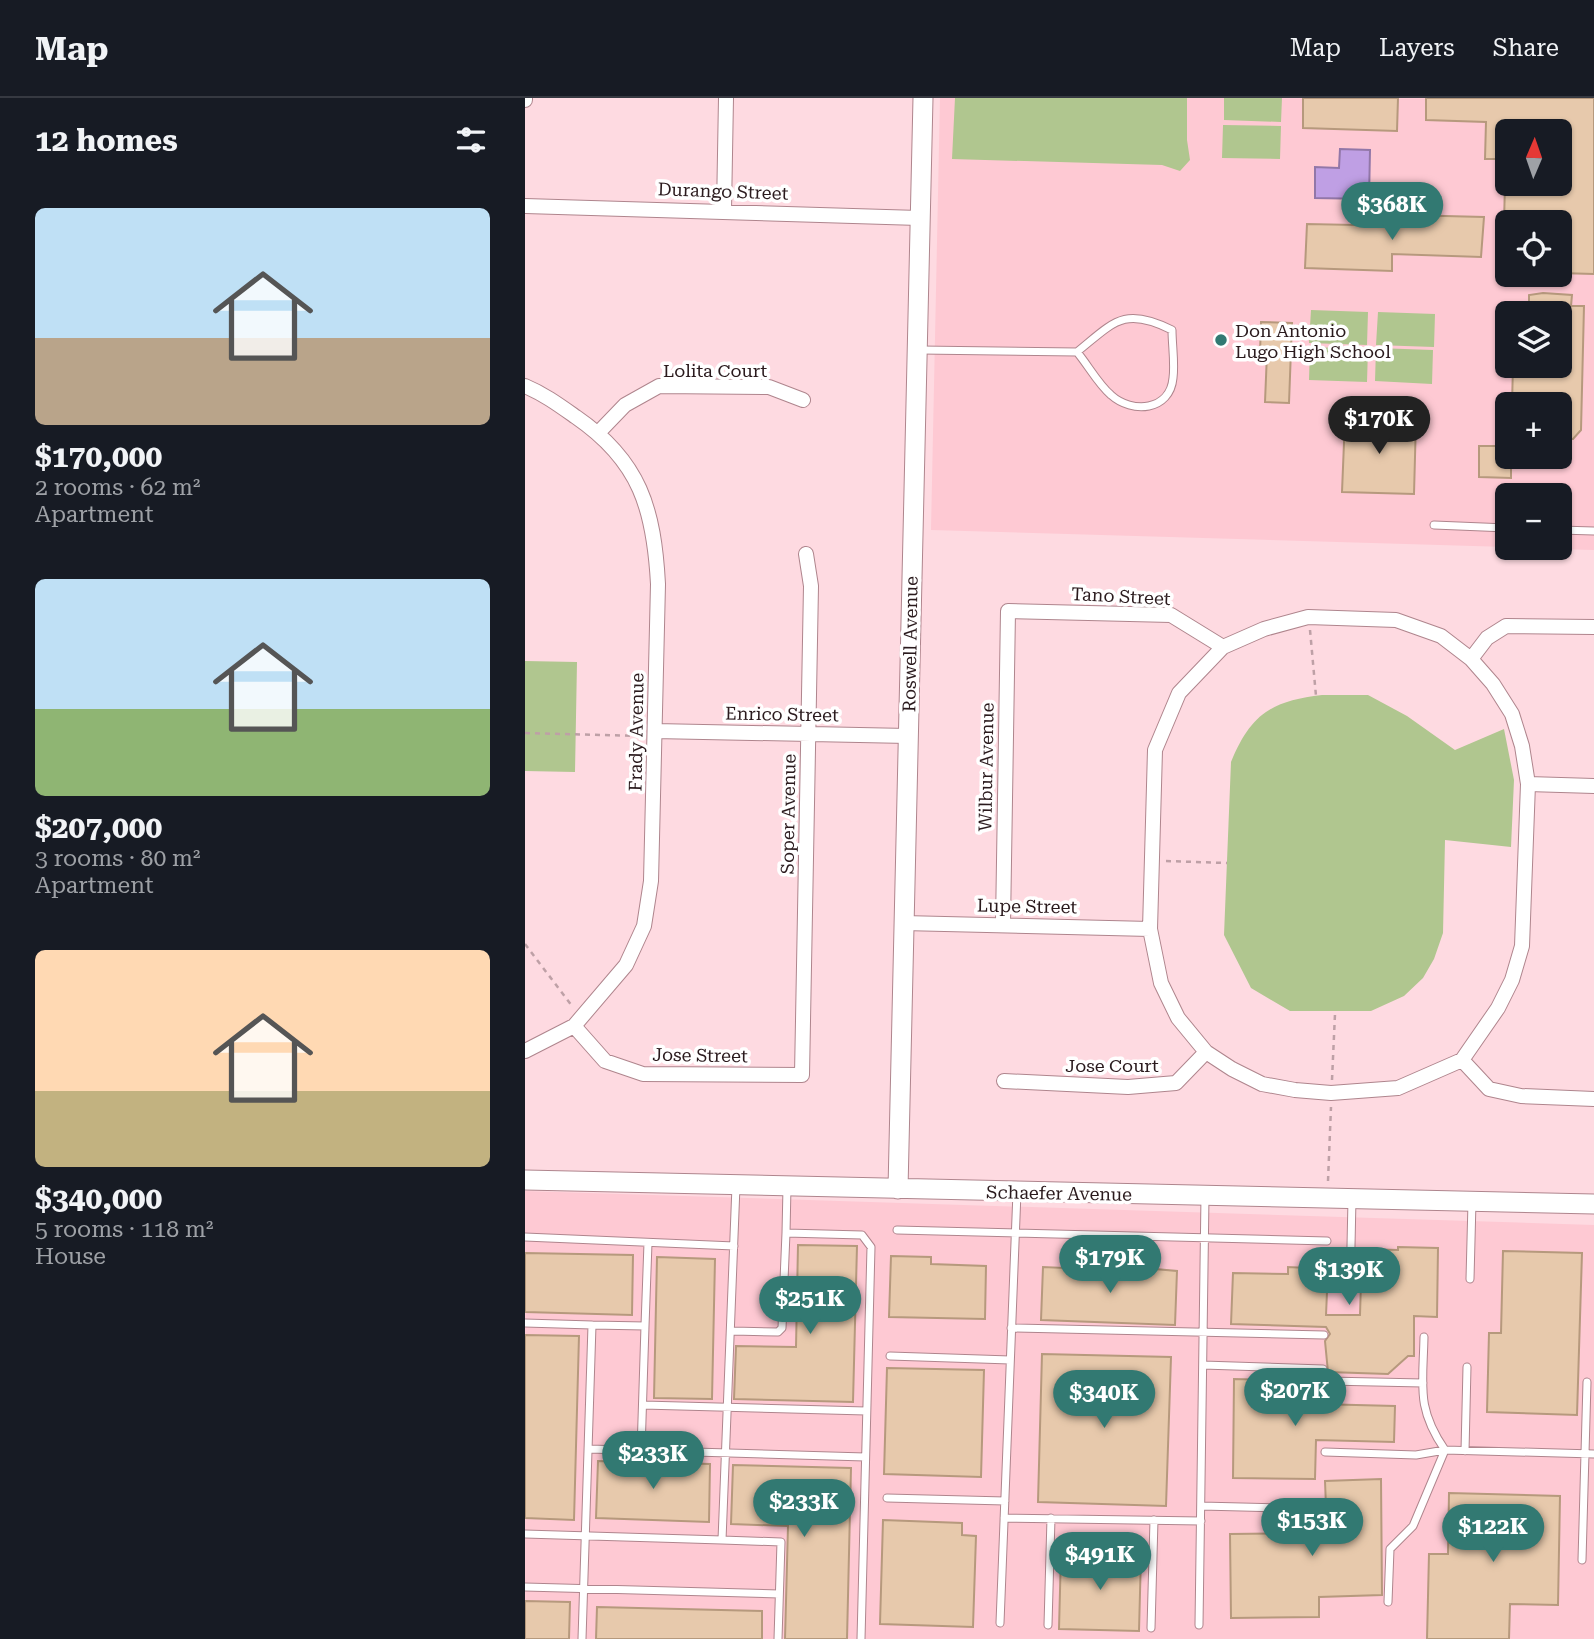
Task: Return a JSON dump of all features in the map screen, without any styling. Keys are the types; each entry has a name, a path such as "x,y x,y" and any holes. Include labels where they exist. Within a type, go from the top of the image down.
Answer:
{"street":[{"path":"724,210 726,98"},
{"name":"Roswell Avenue","path":"898,1189 923,98"},
{"name":"Durango Street","path":"525,206 919,218"},
{"name":"Frady Avenue","path":"525,386 545,394 599,432 627,462 645,498 656,542 658,584 651,881 644,926 626,965 577,1022"},
{"name":"Lolita Court","path":"599,432 625,405 659,386 769,387 803,400"},
{"name":"Soper Avenue","path":"802,1075 811,586 806,554"},
{"name":"Tano Street","path":"1008,611 1171,615 1223,648"},
{"name":"Wilbur Avenue","path":"1003,924 1008,611"},
{"path":"1308,617 1396,620 1441,636 1471,659 1493,684 1512,714 1528,784 1522,946 1512,980 1498,1008 1462,1060 1398,1088 1331,1093 1262,1084 1206,1052 1178,1018 1161,983 1150,929 1155,750 1179,693 1223,648 1264,629 1308,617"},
{"path":"1471,659 1487,638 1506,625 1594,627"},
{"name":"Enrico Street","path":"655,734 908,736"},
{"path":"1528,784 1594,786"},
{"name":"Lupe Street","path":"902,923 1150,929"},
{"path":"525,1051 577,1022"},
{"name":"Jose Street","path":"577,1022 605,1060 643,1074 802,1075"},
{"name":"Jose Court","path":"1004,1081 1128,1087 1176,1083 1206,1052"},
{"path":"1462,1060 1489,1089 1521,1096 1594,1099"},
{"name":"Schaefer Avenue","path":"525,1180 1594,1204"}],"lane":[{"path":"916,350 1077,352 1112,323 1134,316 1152,320 1172,330 1173,381 1166,398 1155,406 1133,405 1110,395 1077,352"},
{"path":"1434,525 1495,528"},
{"path":"1572,530 1594,531"},
{"path":"722,1540 723,1453 733,1331 736,1185"},
{"path":"733,1331 778,1332 782,1328 787,1187"},
{"path":"1000,1623 1017,1192"},
{"path":"1199,1625 1205,1196"},
{"path":"1350,1293 1352,1199"},
{"path":"1470,1279 1472,1201"},
{"path":"897,1230 1327,1241"},
{"path":"786,1233 862,1236 870,1242 861,1639"},
{"path":"525,1237 734,1246"},
{"path":"641,1451 648,1243"},
{"path":"525,1324 645,1326"},
{"path":"582,1639 592,1325"},
{"path":"1011,1328 1324,1335"},
{"path":"1424,1337 1422,1403 1429,1426 1445,1450"},
{"path":"890,1356 1010,1360"},
{"path":"1203,1364 1323,1369"},
{"path":"1465,1451 1467,1367"},
{"path":"1327,1381 1423,1383"},
{"path":"1582,1560 1587,1382"},
{"path":"643,1405 866,1411"},
{"path":"589,1449 865,1457"},
{"path":"1388,1602 1389,1549 1413,1526 1445,1450"},
{"path":"1325,1452 1416,1455 1445,1450 1594,1454"},
{"path":"887,1497 1005,1501"},
{"path":"1201,1506 1318,1508"},
{"path":"1004,1518 1201,1521"},
{"path":"1048,1625 1051,1518"},
{"path":"1151,1628 1154,1520"},
{"path":"525,1534 781,1542 778,1639"},
{"path":"525,1587 779,1594"}],"path":[{"path":"1308,617 1316,696"},
{"path":"525,733 655,734"},
{"path":"1152,861 1227,863"},
{"path":"525,944 577,1022"}],"shaded area":[{"name":"Don Antonio Lugo High School","path":"940,98 1594,98 1594,550 1572,549 1572,483 1495,483 1495,547 931,530"},
{"path":"1340,149 1370,150 1369,199 1315,198 1315,167 1339,168"},
{"path":"525,1191 1594,1225 1594,1639 525,1639"}],"green space":[{"path":"955,98 1187,98 1190,160 1180,171 1162,165 952,159"},
{"path":"1224,98 1282,98 1281,122 1224,120"},
{"path":"1223,125 1281,126 1280,159 1222,158"},
{"path":"1311,310 1368,312 1367,345 1309,343"},
{"path":"1378,312 1435,314 1434,347 1376,345"},
{"path":"1310,347 1368,349 1367,382 1309,380"},
{"path":"1376,348 1433,350 1432,384 1375,381"},
{"path":"525,661 577,662 575,772 525,771"},
{"path":"1322,695 1368,695 1407,716 1455,750 1504,729 1514,780 1511,847 1445,840 1443,933 1434,959 1423,978 1404,996 1371,1011 1290,1011 1251,988 1224,935 1231,762 1246,732 1265,713 1289,701"}],"building":[{"path":"1303,98 1398,98 1397,131 1303,128"},
{"path":"1426,98 1594,98 1594,274 1572,273 1572,210 1504,210 1505,196 1572,196 1572,119 1495,119 1495,159 1485,159 1486,122 1426,120"},
{"path":"1405,215 1484,217 1481,257 1392,254 1392,271 1305,268 1307,224 1405,226"},
{"path":"1529,295 1572,295 1571,301 1529,301"},
{"path":"1572,306 1584,306 1581,430 1572,439 1572,392 1512,392 1513,378 1572,378"},
{"path":"1261,322 1292,323 1289,403 1265,402 1267,353 1260,353"},
{"path":"1345,418 1416,420 1414,494 1342,492"},
{"path":"1479,446 1495,446 1495,469 1511,469 1511,478 1479,477"},
{"path":"798,1245 857,1246 853,1402 734,1399 736,1346 796,1347"},
{"path":"1398,1247 1438,1248 1437,1317 1414,1316 1414,1356 1408,1356 1388,1374 1328,1372 1325,1341 1330,1334 1326,1327 1231,1324 1233,1273 1288,1274 1288,1267 1328,1269 1326,1315 1360,1315 1362,1249 1398,1250"},
{"path":"1503,1251 1582,1253 1577,1415 1487,1412 1489,1333 1501,1333"},
{"path":"525,1253 633,1255 632,1315 525,1312"},
{"path":"891,1256 931,1257 931,1264 986,1266 985,1319 889,1317"},
{"path":"657,1257 715,1259 712,1399 654,1398"},
{"path":"1087,1263 1177,1271 1175,1325 1041,1320 1043,1267 1087,1269"},
{"path":"525,1335 579,1336 574,1520 525,1518"},
{"path":"1042,1354 1171,1357 1166,1506 1038,1502"},
{"path":"887,1368 984,1370 981,1477 884,1474"},
{"path":"1234,1379 1317,1381 1317,1404 1395,1406 1394,1442 1316,1440 1315,1479 1233,1478"},
{"path":"598,1461 710,1464 709,1522 596,1518"},
{"path":"733,1465 851,1468 847,1639 785,1639 788,1526 731,1524"},
{"path":"1381,1479 1382,1595 1319,1597 1319,1617 1231,1618 1230,1534 1327,1533 1325,1481"},
{"path":"1449,1493 1560,1496 1558,1605 1510,1604 1509,1639 1427,1639 1429,1554 1448,1554"},
{"path":"883,1520 962,1523 962,1535 976,1536 973,1627 880,1624"},
{"path":"1061,1553 1141,1555 1139,1631 1059,1629"},
{"path":"525,1601 570,1602 569,1639 525,1639"},
{"path":"597,1607 762,1611 762,1639 596,1639"}],"place":[{"name":"Don Antonio Lugo High School","path":"1221,340"}]}
